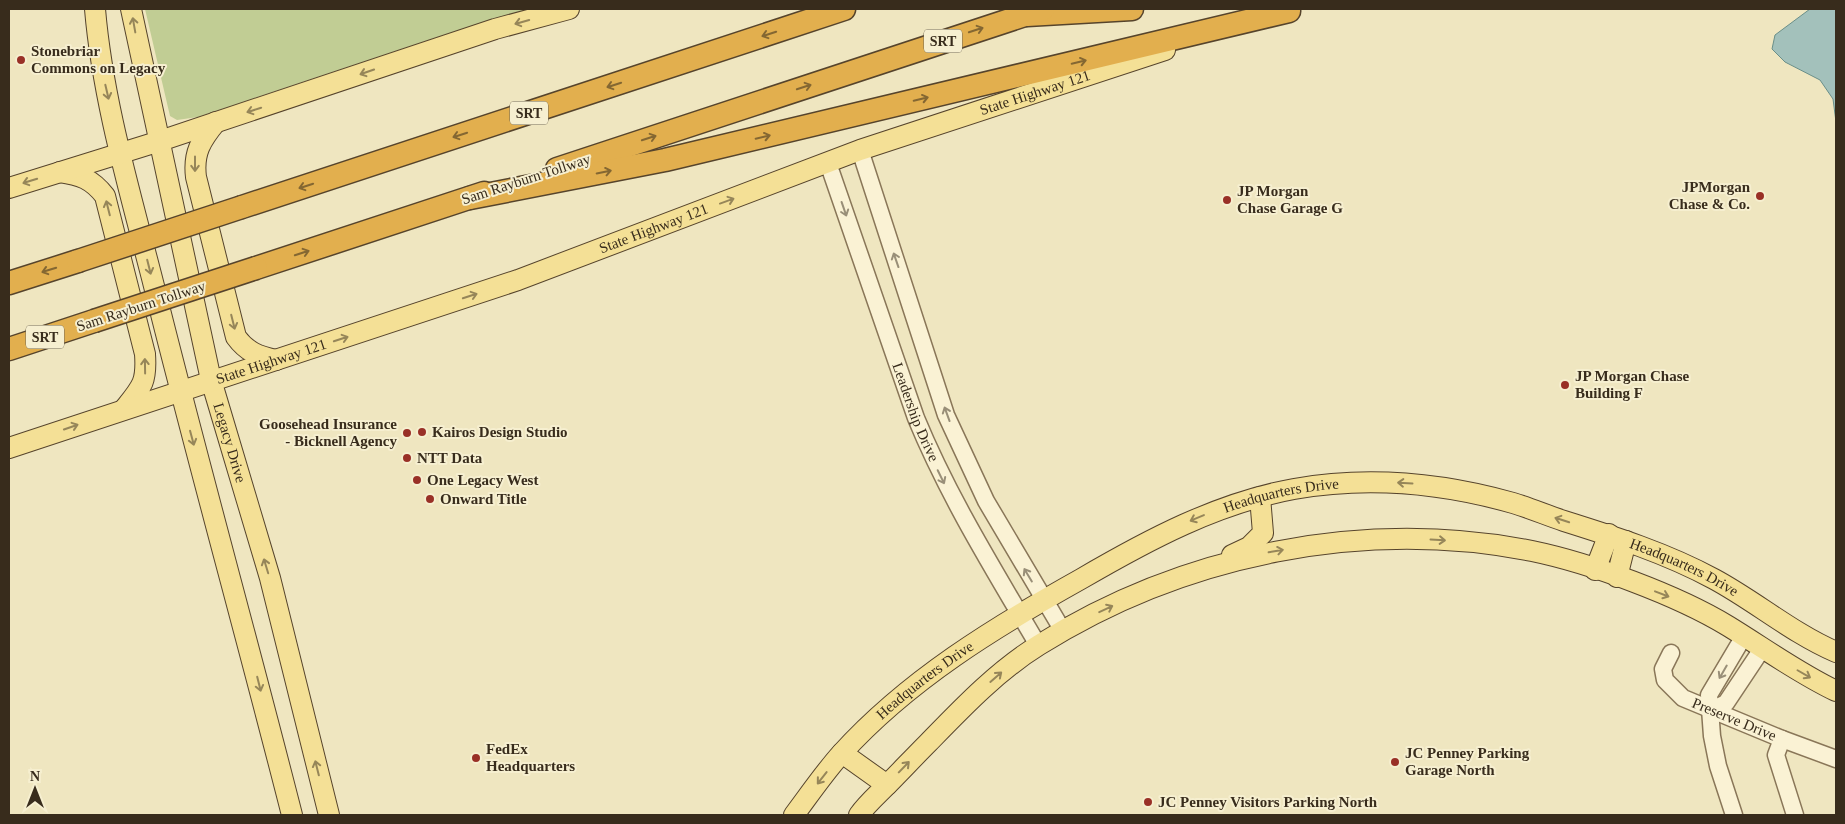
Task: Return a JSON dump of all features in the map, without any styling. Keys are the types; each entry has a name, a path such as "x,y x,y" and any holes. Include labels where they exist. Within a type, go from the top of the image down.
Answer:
{"highway":[{"name":"SRT","path":"12,281 844,9"},
{"name":"Sam Rayburn Tollway","path":"9,349 1033,12 1132,9"},
{"path":"470,198 665,160 1293,10"}],"main road":[{"path":"95,9 105,83 121,152 180,391 241,614 292,815"},
{"name":"Legacy Drive","path":"131,9 212,380 270,578 329,815"},
{"path":"9,188 160,141 495,29 569,9"},
{"name":"State Highway 121","path":"9,448 125,408 518,280 860,150 1293,10"},
{"path":"216,122 203,137 196,153 196,177 236,336 244,347 255,355 276,360"},
{"path":"60,172 81,175 96,184 104,196 145,354 146,371 144,385 125,408"},
{"name":"Headquarters Drive","path":"794,815 842,753 886,710 936,669 1020,614 1179,526 1208,514 1260,497 1295,489 1367,481 1418,484 1514,503 1618,537 1701,572 1744,596 1773,617 1836,652"},
{"path":"859,815 978,693 1038,645 1128,599 1249,547 1262,533 1260,497"},
{"path":"1595,570 1618,537"},
{"path":"1617,576 1618,537"},
{"path":"1178,579 1255,555 1301,547 1382,539 1446,541 1532,551 1617,576 1694,608 1836,691"},
{"path":"1744,636 1773,617"},
{"path":"1762,648 1773,617"},
{"path":"842,753 887,785"}],"street":[{"name":"Leadership Drive","path":"860,150 946,415 986,500 1043,600 1063,631"},
{"name":"Leadership Drive","path":"828,163 916,418 932,457 958,508 1038,645"},
{"path":"1734,815 1713,744 1712,710 1709,695 1744,636"},
{"path":"1712,710 1726,703 1762,648"},
{"name":"Preserve Drive","path":"1671,653 1663,670 1665,680 1682,698 1782,739 1836,758"},
{"path":"1782,739 1776,755 1795,815"}],"green space":[{"path":"145,9 535,9 453,32 198,117 177,120 170,116"}],"water":[{"path":"1810,9 1836,9 1836,122 1833,99 1820,80 1785,62 1772,49 1775,35"}],"place":[{"name":"Stonebriar Commons on Legacy","path":"21,60"},
{"name":"JPMorgan Chase & Co.","path":"1760,196"},
{"name":"JP Morgan Chase Garage G","path":"1227,200"},
{"name":"JP Morgan Chase Building F","path":"1565,385"},
{"name":"Kairos Design Studio","path":"422,432"},
{"name":"Goosehead Insurance - Bicknell Agency","path":"407,433"},
{"name":"NTT Data","path":"407,458"},
{"name":"One Legacy West","path":"417,480"},
{"name":"Onward Title","path":"430,499"},
{"name":"FedEx Headquarters","path":"476,758"},
{"name":"JC Penney Parking Garage North","path":"1395,762"},
{"name":"JC Penney Visitors Parking North","path":"1148,802"}]}
